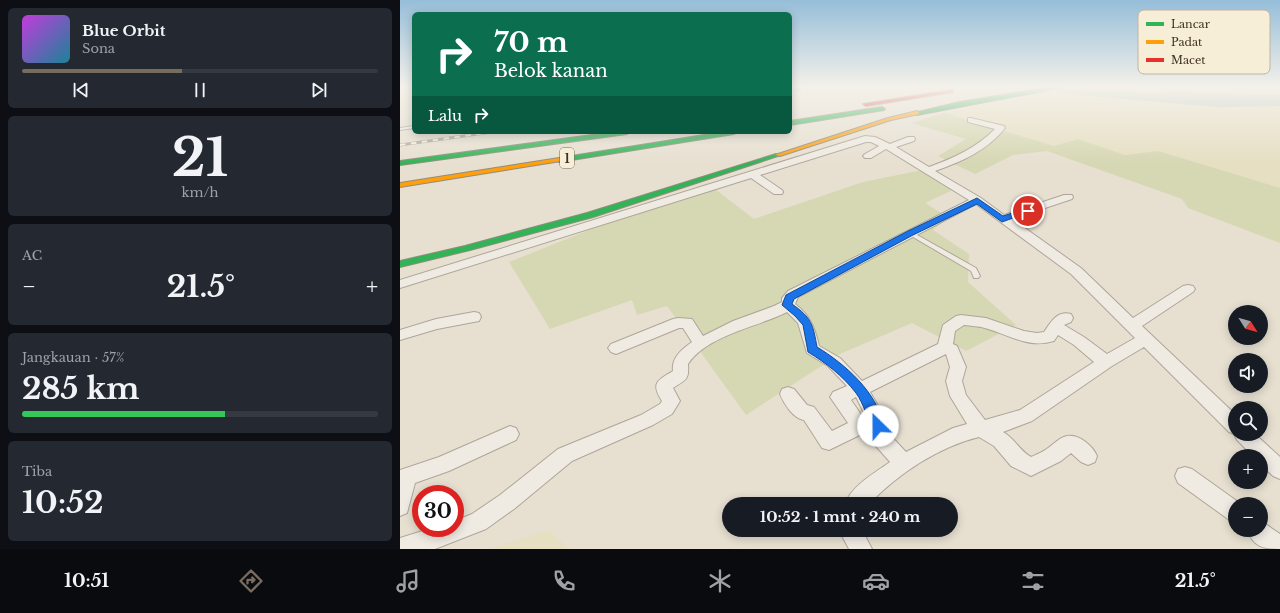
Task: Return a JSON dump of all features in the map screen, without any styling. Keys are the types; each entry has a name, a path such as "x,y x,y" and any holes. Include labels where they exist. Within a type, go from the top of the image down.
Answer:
{"highway":[{"path":"792,116 813,113"},
{"path":"792,120 834,113"},
{"path":"792,123 856,113"},
{"path":"400,264 590,215 890,119 920,113"},
{"path":"400,163 613,134"},
{"name":"1","path":"473,164 670,134"},
{"name":"1","path":"400,183 702,134"},
{"name":"1","path":"400,183 721,134"},
{"name":"1","path":"400,172 638,136"}],"street":[{"path":"929,170 968,155 988,142 1001,128 971,120"},
{"path":"400,284 865,139 872,139 929,170 977,200 1076,271 1228,419"},
{"path":"868,156 887,146 911,139"},
{"path":"752,174 778,192"},
{"path":"1002,219 1068,198"},
{"path":"400,549 451,533 479,522 507,502 565,454 618,433 666,409 671,401 665,392 664,385 681,374 680,365 684,357 700,343 755,318 777,311 789,302 789,298 793,294 977,200"},
{"path":"1133,325 1188,289"},
{"path":"786,305 805,319 808,324 812,349 834,362 860,389 876,418 882,439 904,463"},
{"path":"400,335 436,324 474,317"},
{"path":"788,394 803,413 808,412 829,442 860,426 839,397 860,389 936,353 945,347 948,329 961,320 986,323 1022,336 1037,339 1049,337 1060,323 1079,341 1106,362"},
{"path":"616,348 678,323 684,322 687,323 700,343"},
{"path":"862,497 872,487 904,463 924,451 959,434 1012,422 1031,413 1106,362 1146,338"},
{"path":"945,347 952,350 958,367 954,381 958,396 981,429 1001,440 1018,460 1031,467 1054,455 1068,444 1076,446 1088,456"},
{"path":"400,506 403,478 442,465 510,434"},
{"path":"1251,441 1280,470"},
{"path":"1185,476 1228,507"},
{"path":"854,537 861,549"},
{"path":"1267,537 1280,548"}],"lane":[{"path":"400,129 412,127"},
{"path":"910,233 974,270 976,276"}],"shaded area":[{"path":"944,113 1280,113 1280,188 1158,151 1125,155 1078,139 1054,146"},
{"path":"549,530 569,549 488,549"}],"green space":[{"path":"944,113 1054,146 1078,139 1125,155 1158,151 1280,188 1280,243 1188,208 1182,199 1047,151 1013,155 975,174 938,156 966,139 911,123"},
{"path":"922,170 955,189 925,203 948,217 933,230 969,254 968,282 1016,325 966,351 912,323 840,354 746,415 667,306 637,315 632,300 550,329 509,262 707,183 754,219 863,182"}],"railway":[{"path":"400,145 478,134"}],"traffic: fast":[{"path":"792,123 858,113"},
{"path":"400,163 612,134"},
{"path":"559,160 722,134"},
{"path":"400,264 467,248 590,215 778,155"}],"traffic: slow":[{"path":"778,155 890,119 917,113"},
{"path":"400,185 559,160"}],"route":[{"path":"878,426 876,418 860,389 834,362 812,349 808,324 805,319 786,305 789,302 790,296 910,233 977,200 1002,219 1028,211"}]}
